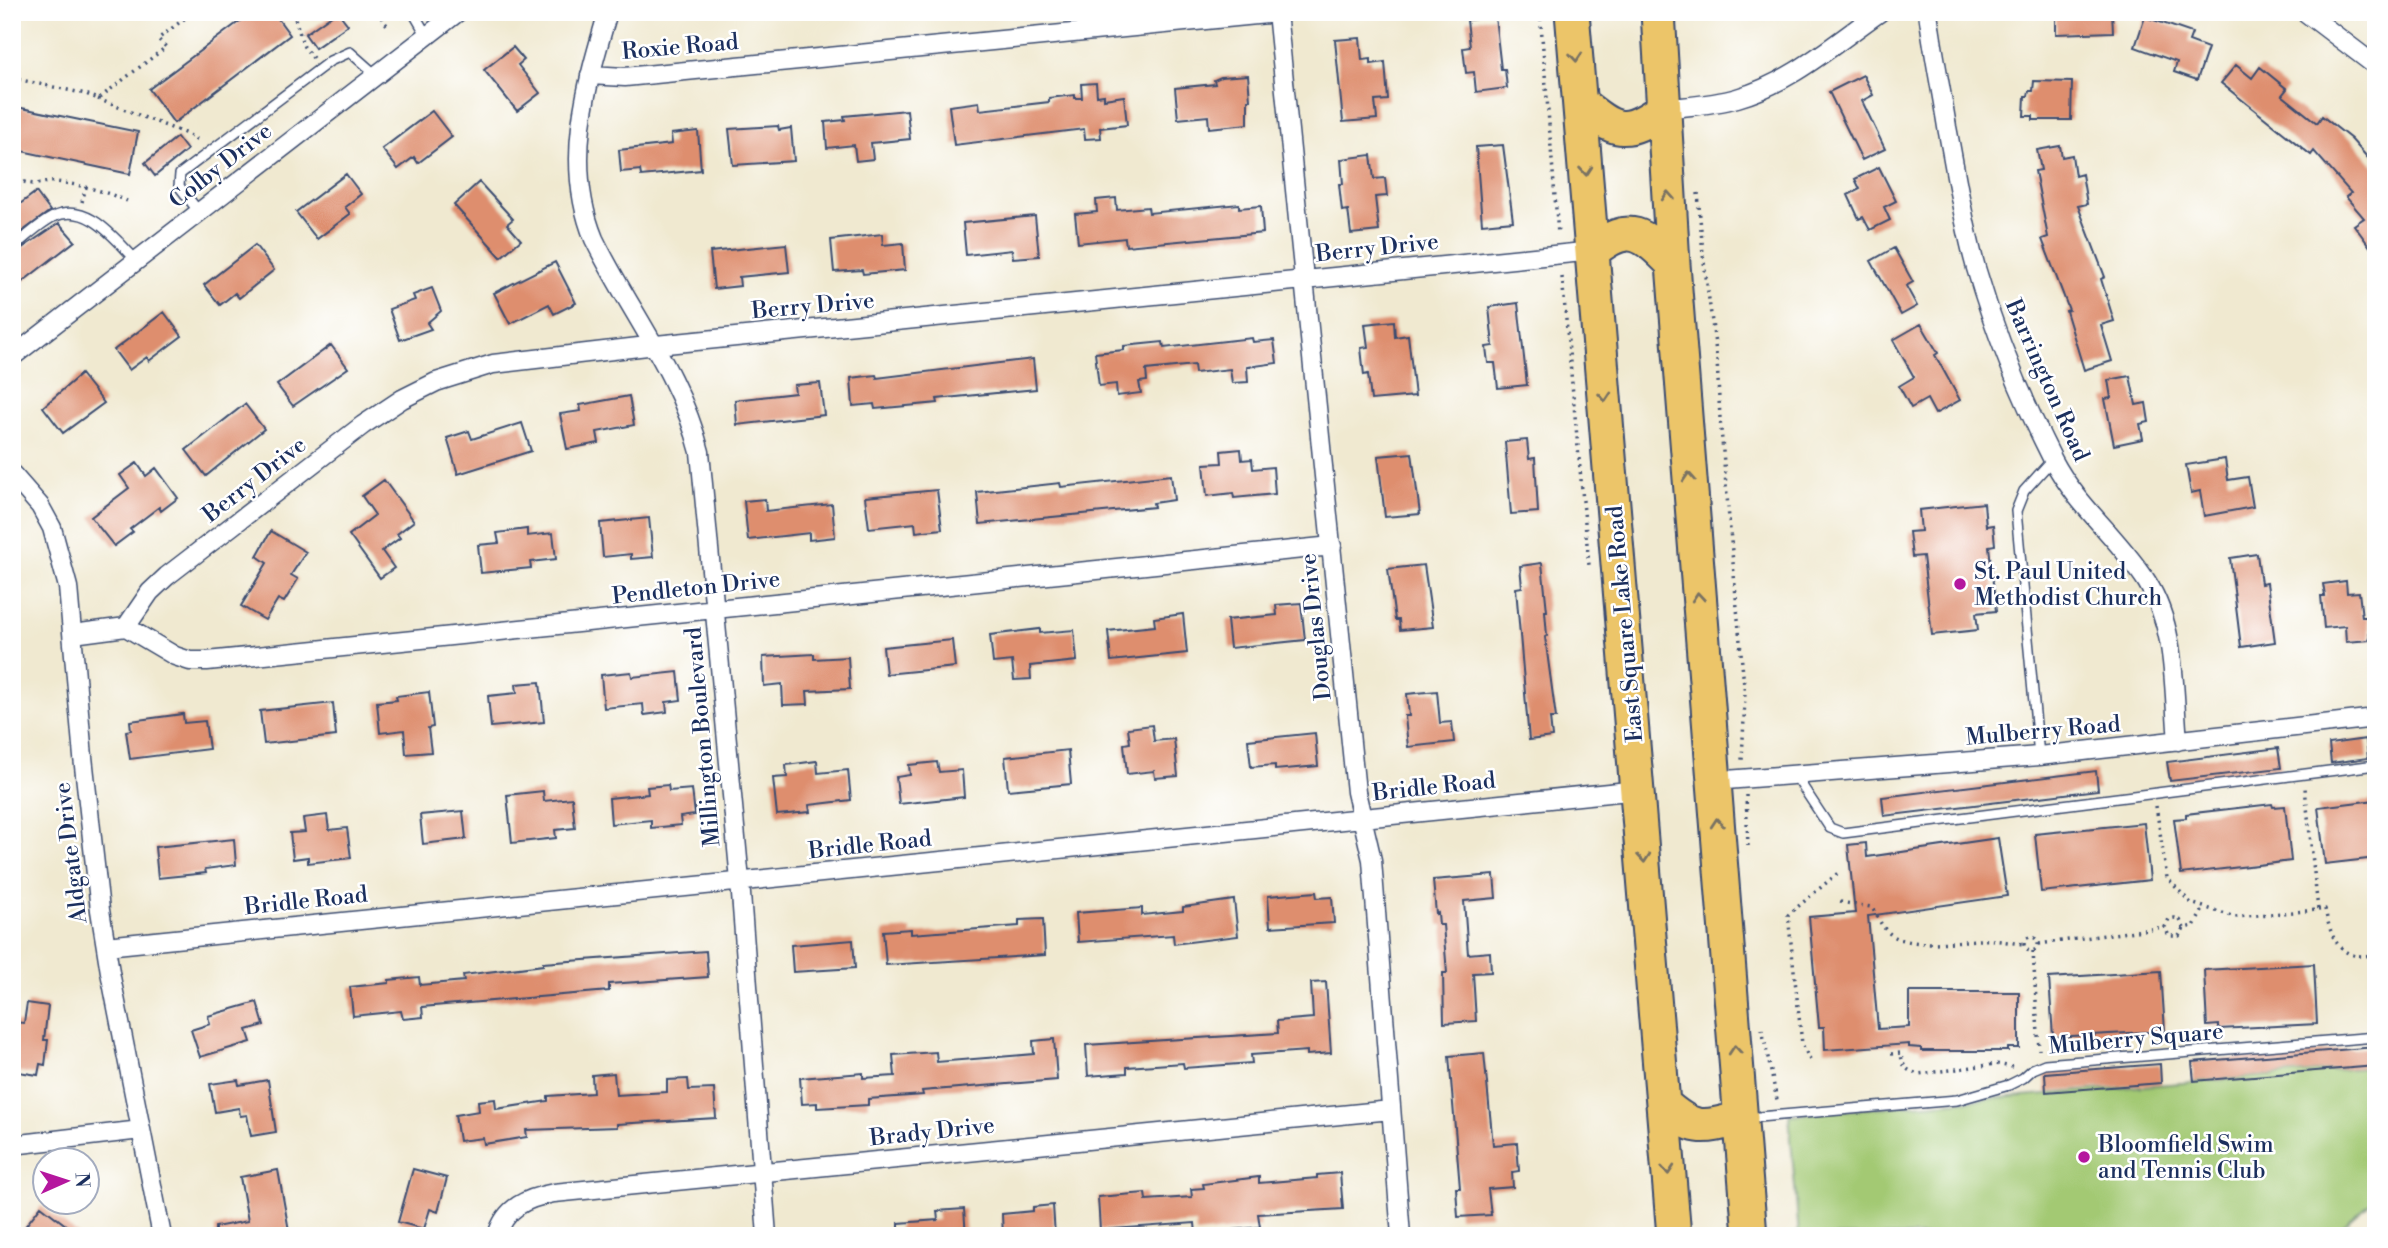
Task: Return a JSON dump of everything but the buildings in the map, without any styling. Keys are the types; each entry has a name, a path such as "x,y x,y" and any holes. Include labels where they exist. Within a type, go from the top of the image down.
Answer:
{"highway":[{"name":"East Square Lake Road","path":"1572,12 1674,1236"},
{"path":"1658,12 1673,264 1750,1236"},
{"path":"1580,103 1609,124 1632,128 1663,108"},
{"path":"1593,251 1619,234 1630,233 1650,241 1673,264"},
{"path":"1663,1104 1683,1122 1697,1126 1741,1118"}],"street":[{"name":"Colby Drive","path":"15,350 458,12"},
{"name":"Millington Boulevard","path":"608,12 584,98 579,143 582,202 587,222 603,257 656,345 691,421 700,452 740,881 767,1236"},
{"path":"1663,108 1716,103 1764,89 1789,76 1880,12"},
{"name":"Barrington Road","path":"1928,12 1964,218 1976,269 2011,365 2053,459 2083,505 2136,566 2159,606 2168,632 2171,652 2178,741"},
{"path":"2305,12 2376,66"},
{"name":"Roxie Road","path":"590,75 625,77 1277,13"},
{"name":"Douglas Drive","path":"1277,13 1356,792 1372,860 1401,1236"},
{"name":"Berry Drive","path":"126,627 150,592 167,576 363,425 417,391 454,375 493,364 656,345 1593,251"},
{"name":"Aldgate Drive","path":"12,474 40,506 52,528 68,587 83,757 106,946 162,1236"},
{"name":"Pendleton Drive","path":"126,627 175,656 190,661 207,662 1332,546"},
{"path":"73,634 126,627"},
{"name":"Mulberry Road","path":"1713,781 2039,756 2376,718"},
{"name":"Bridle Road","path":"106,946 1638,790"},
{"name":"Brady Drive","path":"497,1236 506,1216 515,1206 533,1197 1391,1110"},
{"path":"12,1145 141,1130"}],"lane":[{"path":"413,12 427,36"},
{"path":"199,212 179,186 180,174 330,61 351,52 376,75"},
{"path":"12,248 54,216 72,215 94,218 136,260"},
{"path":"2039,756 2016,511 2024,491 2053,459"},
{"path":"1795,775 1830,828 1843,833 2376,765"},
{"name":"Mulberry Square","path":"1741,1118 1957,1100 2009,1085 2039,1065 2376,1037"}],"path":[{"path":"97,99 166,47 158,39 193,12"},
{"path":"293,12 304,47"},
{"path":"377,12 387,25"},
{"path":"1541,12 1558,234"},
{"path":"12,78 86,94 194,137"},
{"path":"12,190 24,182 36,186 52,181 105,191 127,201"},
{"path":"1698,186 1703,254 1717,360 1745,697 1742,752"},
{"path":"1562,277 1589,568"},
{"path":"2303,774 2318,910"},
{"path":"2155,793 2167,878 2192,903 2235,917 2325,909 2333,939 2342,951 2359,956 2376,954"},
{"path":"1746,803 1749,854"},
{"path":"1810,1060 1802,1044 1788,915 1838,873"},
{"path":"1840,902 1871,908 1886,930 1894,936 1909,940 1943,944 1990,940 2024,944 2028,950 2033,951"},
{"path":"2184,928 2194,926 2204,908"},
{"path":"2175,918 2180,920 2184,928 2182,934 2176,937 2169,936 2165,927 2169,919 2175,918"},
{"path":"1891,1054 1901,1053 1902,1064 1909,1072 1919,1074 1996,1064 2008,1067 2039,1065 2033,951 2039,944 2165,927"},
{"path":"2024,944 2031,936 2039,944"},
{"path":"1762,1029 1775,1088"}],"green space":[{"name":"Bloomfield Swim and Tennis Club","path":"2376,1067 2376,1198 2331,1236 1799,1236 1789,1115"}],"place":[{"name":"St. Paul United Methodist Church","path":"1960,584"},
{"name":"Bloomfield Swim and Tennis Club","path":"2084,1157"}]}
